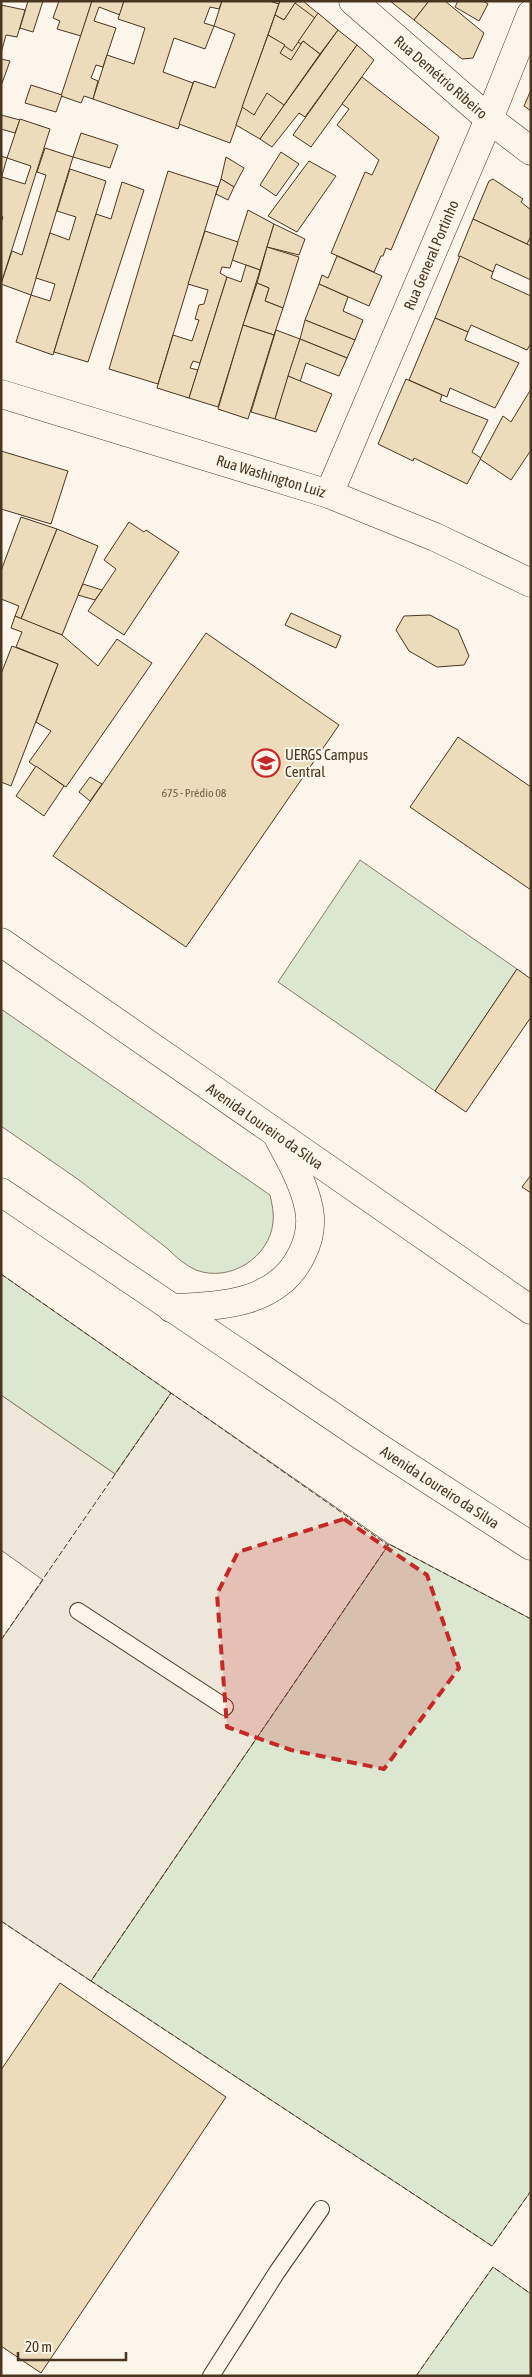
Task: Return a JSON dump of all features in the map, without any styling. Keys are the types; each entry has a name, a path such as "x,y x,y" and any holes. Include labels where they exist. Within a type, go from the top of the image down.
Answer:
{"main road":[{"name":"Rua Demétrio Ribeiro","path":"354,1 489,119 531,151"},
{"name":"Rua General Portinho","path":"329,494 489,119 531,14"},
{"name":"Rua Washington Luiz","path":"1,394 329,494 435,537 531,583"},
{"name":"Avenida Loureiro da Silva","path":"1,942 276,1135 531,1310"},
{"path":"172,1308 215,1306 252,1298 273,1288 298,1263 309,1238 309,1210 299,1177 276,1135"},
{"name":"Avenida Loureiro da Silva","path":"1,1192 378,1447 531,1546"}],"lane":[{"path":"78,1611 225,1707"},
{"path":"211,2376 277,2272 321,2209"}],"highlighted area":[{"path":"344,1519 427,1575 459,1668 384,1769 291,1750 227,1727 217,1594 238,1552"}],"green space":[{"path":"360,860 517,969 435,1091 278,982"},
{"path":"1,1009 270,1195 273,1222 270,1235 256,1256 235,1270 222,1273 209,1273 192,1268 79,1180 1,1126"},
{"path":"1,1274 171,1393 115,1474 1,1395"},
{"path":"389,1544 531,1619 531,2191 492,2246 91,1981"},
{"path":"493,2267 531,2294 531,2376 416,2376"}],"shaded area":[{"path":"171,1393 389,1544 91,1981 1,1921 1,1640 43,1580 1,1550 1,1395 115,1474"}],"building":[{"path":"28,1 43,1 33,32 20,28"},
{"path":"59,1 92,1 81,36 57,29 60,21 53,18"},
{"path":"92,1 124,1 120,15 99,7 94,21 116,28 103,67 96,65 91,78 98,81 93,99 84,96 81,103 61,96"},
{"path":"124,1 222,1 219,9 210,7 204,23 214,26 205,49 174,38 163,72 193,83 178,129 93,99 107,55 134,64 145,28 118,19"},
{"path":"222,1 269,1 279,4 230,143 179,124 194,81 215,88 235,34 214,26"},
{"path":"280,1 303,1 338,30 260,139 236,125"},
{"path":"280,1 297,1 284,20 275,15"},
{"path":"390,1 429,1 414,20"},
{"path":"429,1 445,1 484,33 473,58 462,59 414,20"},
{"path":"458,1 483,1 488,4 479,21 455,7"},
{"path":"295,3 315,18 292,51 268,35 275,15 284,20"},
{"path":"1,5 25,10 17,37 6,35 1,53"},
{"path":"318,13 338,30 320,54 303,41 301,44 298,42"},
{"path":"338,30 357,45 305,117 299,113 272,147 260,139"},
{"path":"268,35 285,45 280,53 291,60 303,41 320,54 284,105 267,93 254,115 242,107"},
{"path":"357,45 374,60 311,147 293,135"},
{"path":"1,59 10,61 1,86"},
{"path":"362,77 439,137 391,250 386,248 374,272 331,253 365,172 372,175 379,160 337,125 349,109 342,104"},
{"path":"31,85 62,95 56,112 25,103"},
{"path":"531,90 531,111 524,106"},
{"path":"1,115 20,120 15,133 1,129"},
{"path":"20,119 50,129 1,284 1,223 3,217 1,216 1,179 2,177 25,184 31,166 7,158"},
{"path":"81,133 118,145 110,168 73,157"},
{"path":"45,148 73,157 31,295 1,284 12,251 22,255 46,175 37,172"},
{"path":"281,152 299,164 276,196 260,185"},
{"path":"1,156 7,158 1,179"},
{"path":"226,157 244,168 234,187 221,179"},
{"path":"309,161 336,176 297,232 268,216"},
{"path":"70,169 106,181 53,355 16,342 31,295 50,301 55,284 36,278 50,233 69,240 76,217 57,211"},
{"path":"168,171 218,187 158,384 109,369"},
{"path":"221,179 234,187 228,200 216,194"},
{"path":"493,179 523,199 521,202 531,210 531,236 527,244 473,219 489,181"},
{"path":"122,182 144,190 88,362 54,352 96,214 111,219"},
{"path":"248,210 274,224 260,270 232,260"},
{"path":"473,219 531,246 531,280 496,264 493,272 458,256"},
{"path":"274,224 305,239 299,255 267,247"},
{"path":"205,231 238,242 230,268 222,267 220,273 227,277 200,363 193,361 190,368 198,370 189,398 157,388 173,335 192,341 199,320 195,319 199,305 204,304 208,290 188,284"},
{"path":"267,247 299,257 283,308 265,301 269,288 257,283"},
{"path":"337,256 382,276 369,306 319,284 322,275 328,278"},
{"path":"460,256 493,272 491,278 531,296 531,343 527,350 471,325 468,332 435,318"},
{"path":"246,265 260,270 218,407 189,398 227,277 241,282"},
{"path":"257,283 269,288 265,301 283,308 274,335 243,325"},
{"path":"319,284 348,297 343,311 363,320 355,340 305,320"},
{"path":"435,318 468,332 465,340 519,363 495,408 450,388 447,397 409,380"},
{"path":"305,320 355,340 347,358 300,339"},
{"path":"243,325 274,335 248,419 218,409"},
{"path":"276,330 300,339 275,419 251,412"},
{"path":"300,339 347,358 339,376 306,363 300,382 288,376"},
{"path":"288,376 332,394 316,432 275,419"},
{"path":"406,379 442,395 440,401 488,420 472,452 481,458 467,484 414,458 413,461 378,444"},
{"path":"531,389 531,450 511,480 480,459 503,416 511,422"},
{"path":"1,451 68,471 51,524 1,509"},
{"path":"21,517 57,529 21,619 15,616 19,606 1,599 1,571"},
{"path":"129,522 144,532 146,530 179,552 124,635 88,611 116,569 104,560"},
{"path":"57,529 98,546 62,635 21,619"},
{"path":"83,584 102,590 95,600 78,595"},
{"path":"291,613 341,636 336,648 285,625"},
{"path":"430,615 458,630 469,656 464,665 437,667 409,651 396,630 404,616"},
{"path":"15,616 62,635 98,666 117,639 152,663 66,787 29,762 51,731 36,722 58,664 16,647 22,632 11,628"},
{"path":"206,633 339,725 186,947 53,856"},
{"path":"12,646 58,664 11,786 1,782 1,674"},
{"path":"458,737 531,787 531,890 410,807"},
{"path":"36,766 64,786 44,816 16,796"},
{"path":"90,777 102,784 90,801 79,792"},
{"path":"517,969 531,979 531,1017 466,1112 435,1091"},
{"path":"531,1175 531,1193 522,1187"},
{"path":"60,1983 226,2097 41,2373 1,2346 1,2070"}],"fence":[{"path":"1,1274 171,1393"},
{"path":"1,1640 171,1393 388,1545"},
{"path":"531,1619 389,1544 91,1981 492,2246 531,2191"},
{"path":"1,1921 91,1981 92,1979"},
{"path":"416,2376 493,2267 531,2294"}],"place":[{"name":"UERGS Campus Central","path":"266,763"}]}
